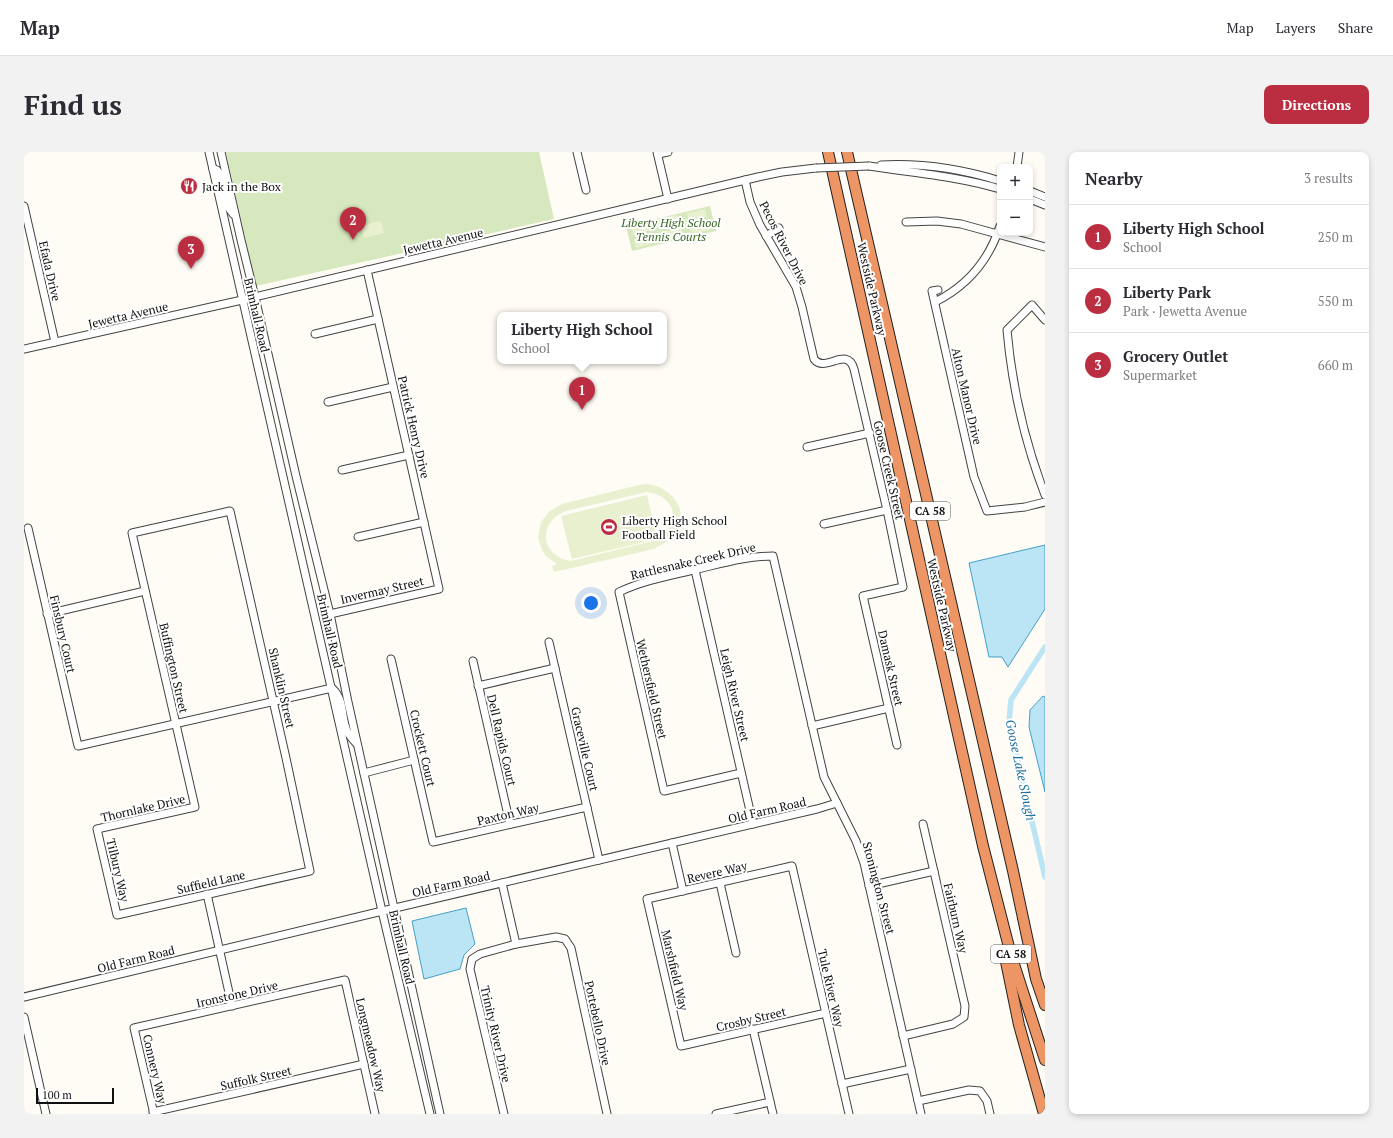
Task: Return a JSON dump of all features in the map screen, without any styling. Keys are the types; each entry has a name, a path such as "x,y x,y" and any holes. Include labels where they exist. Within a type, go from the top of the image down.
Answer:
{"highway":[{"name":"Westside Parkway","path":"828,152 983,846 1011,955 1045,1060"},
{"name":"Westside Parkway","path":"847,152 1013,871 1036,978 1045,1005"},
{"path":"983,846 1019,1025 1044,1114"},
{"path":"1013,871 1045,983"}],"street":[{"name":"Brimhall Road","path":"209,152 382,911 430,1114"},
{"name":"Brimhall Road","path":"221,152 296,476 330,614 357,745 395,908 440,1114"},
{"path":"577,152 586,190"},
{"path":"668,152 658,153 668,198"},
{"path":"1017,164 1019,152"},
{"name":"Jewetta Avenue","path":"24,349 255,297 782,172 816,168 903,164 928,166 997,180"},
{"name":"Jewetta Avenue","path":"869,166 953,178 997,188"},
{"path":"213,169 217,170 220,174 228,207 236,217"},
{"path":"953,178 964,176 997,184"},
{"name":"Pecos River Drive","path":"745,180 754,214 796,287 802,307 812,355 816,361 823,364 841,358 848,360"},
{"path":"1033,192 1045,197"},
{"path":"1033,196 1045,201"},
{"path":"1032,200 1045,205"},
{"name":"Efada Drive","path":"24,206 55,342"},
{"path":"906,222 950,222 997,234"},
{"path":"766,236 779,228"},
{"path":"935,302 954,291 973,274 987,256 997,236"},
{"path":"1005,236 1045,247"},
{"name":"Patrick Henry Drive","path":"366,270 439,589"},
{"name":"Alton Manor Drive","path":"938,290 932,291 974,477 987,511 1025,507 1045,502"},
{"path":"1045,320 1032,305 1007,330 1011,370 1032,459 1045,495"},
{"path":"315,334 378,319"},
{"name":"Goose Creek Street","path":"848,360 854,366 903,587 863,596"},
{"path":"328,402 393,387"},
{"path":"807,447 870,433"},
{"path":"342,470 409,454"},
{"path":"824,524 887,510"},
{"name":"Buffington Street","path":"195,807 132,533 230,511"},
{"name":"Shanklin Street","path":"230,511 310,871"},
{"path":"358,537 424,522"},
{"name":"Finsbury Court","path":"28,528 78,746 175,723"},
{"name":"Rattlesnake Creek Drive","path":"619,592 642,583 695,570 748,558 773,556"},
{"name":"Stonington Street","path":"773,556 812,726 819,749 824,777 860,852 921,1114"},
{"name":"Leigh River Street","path":"695,570 753,824"},
{"name":"Invermay Street","path":"330,614 439,589"},
{"path":"47,614 145,591"},
{"name":"Wethersfield Street","path":"619,592 664,790 741,773"},
{"name":"Damask Street","path":"863,596 897,745"},
{"name":"Graceville Court","path":"550,642 599,860"},
{"name":"Crockett Court","path":"391,659 433,842"},
{"name":"Dell Rapids Court","path":"473,661 510,824"},
{"path":"478,686 555,668"},
{"path":"175,723 332,688 336,692 340,701 347,732 357,745"},
{"path":"812,726 889,708"},
{"path":"364,773 414,760"},
{"name":"Old Farm Road","path":"24,997 837,803"},
{"name":"Thornlake Drive","path":"97,829 195,807"},
{"name":"Paxton Way","path":"433,842 587,807"},
{"name":"Fairburn Way","path":"903,1036 954,1024 964,1017 965,1006 923,824"},
{"name":"Tilbury Way","path":"97,829 117,915"},
{"path":"672,843 683,891"},
{"name":"Revere Way","path":"647,899 792,866"},
{"name":"Tule River Way","path":"792,866 849,1114"},
{"name":"Suffield Lane","path":"117,915 310,871"},
{"path":"869,886 934,871"},
{"path":"502,883 516,944"},
{"path":"720,883 736,952"},
{"path":"207,894 232,1006"},
{"name":"Marshfield Way","path":"647,899 681,1046"},
{"name":"Portebello Drive","path":"516,944 556,937 565,939 571,948 607,1114"},
{"name":"Trinity River Drive","path":"504,1114 470,969 472,959 480,954 516,944"},
{"name":"Ironstone Drive","path":"134,1028 345,980"},
{"name":"Longmeadow Way","path":"345,980 375,1114"},
{"name":"Crosby Street","path":"681,1046 826,1013"},
{"path":"24,1017 46,1114"},
{"name":"Connery Way","path":"134,1028 154,1113"},
{"path":"753,1030 773,1114"},
{"name":"Suffolk Street","path":"154,1113 364,1064"},
{"path":"842,1084 911,1069"},
{"path":"918,1101 969,1090 980,1091 987,1101 990,1114"},
{"path":"716,1114 770,1102"}],"green space":[{"path":"226,152 539,152 554,219 256,286"},
{"name":"Liberty High School Tennis Courts","path":"710,206 716,231 632,251 626,226"},
{"path":"705,209 707,217 689,221 687,213"},
{"path":"677,215 679,224 661,228 659,219"},
{"path":"381,221 384,233 364,238 361,226"},
{"path":"649,222 651,230 633,235 631,226"},
{"path":"708,222 710,230 692,234 690,226"},
{"path":"681,228 683,237 664,241 662,232"},
{"path":"652,235 654,243 636,248 634,239"},
{"path":"649,484 658,487 666,491 678,504 680,520 678,529 672,537 654,549 554,572 552,566 557,564 546,556 542,550 538,538 541,522 550,511 562,504 639,485","holes":["647,492 665,499 673,512 673,519 670,526 665,534 657,540 571,561 561,558 553,553 548,546 546,538 550,523 557,516 566,511"]},
{"name":"Liberty High School Football Field","path":"647,495 657,539 572,559 561,516"}],"water":[{"path":"1045,545 1045,609 1008,667 1002,657 989,657 969,563"},
{"path":"1043,696 1045,697 1045,792 1029,727 1030,710"},
{"path":"466,908 475,944 464,955 460,969 424,979 412,921"}],"waterway":[{"name":"Goose Lake Slough","path":"1045,647 1011,700 1009,723 1045,877"}],"place":[{"name":"Jack in the Box","path":"189,186"},
{"name":"Liberty Park","path":"353,240"},
{"name":"Grocery Outlet","path":"191,269"},
{"name":"Liberty High School","path":"582,410"},
{"name":"Liberty High School Football Field","path":"609,527"}]}
